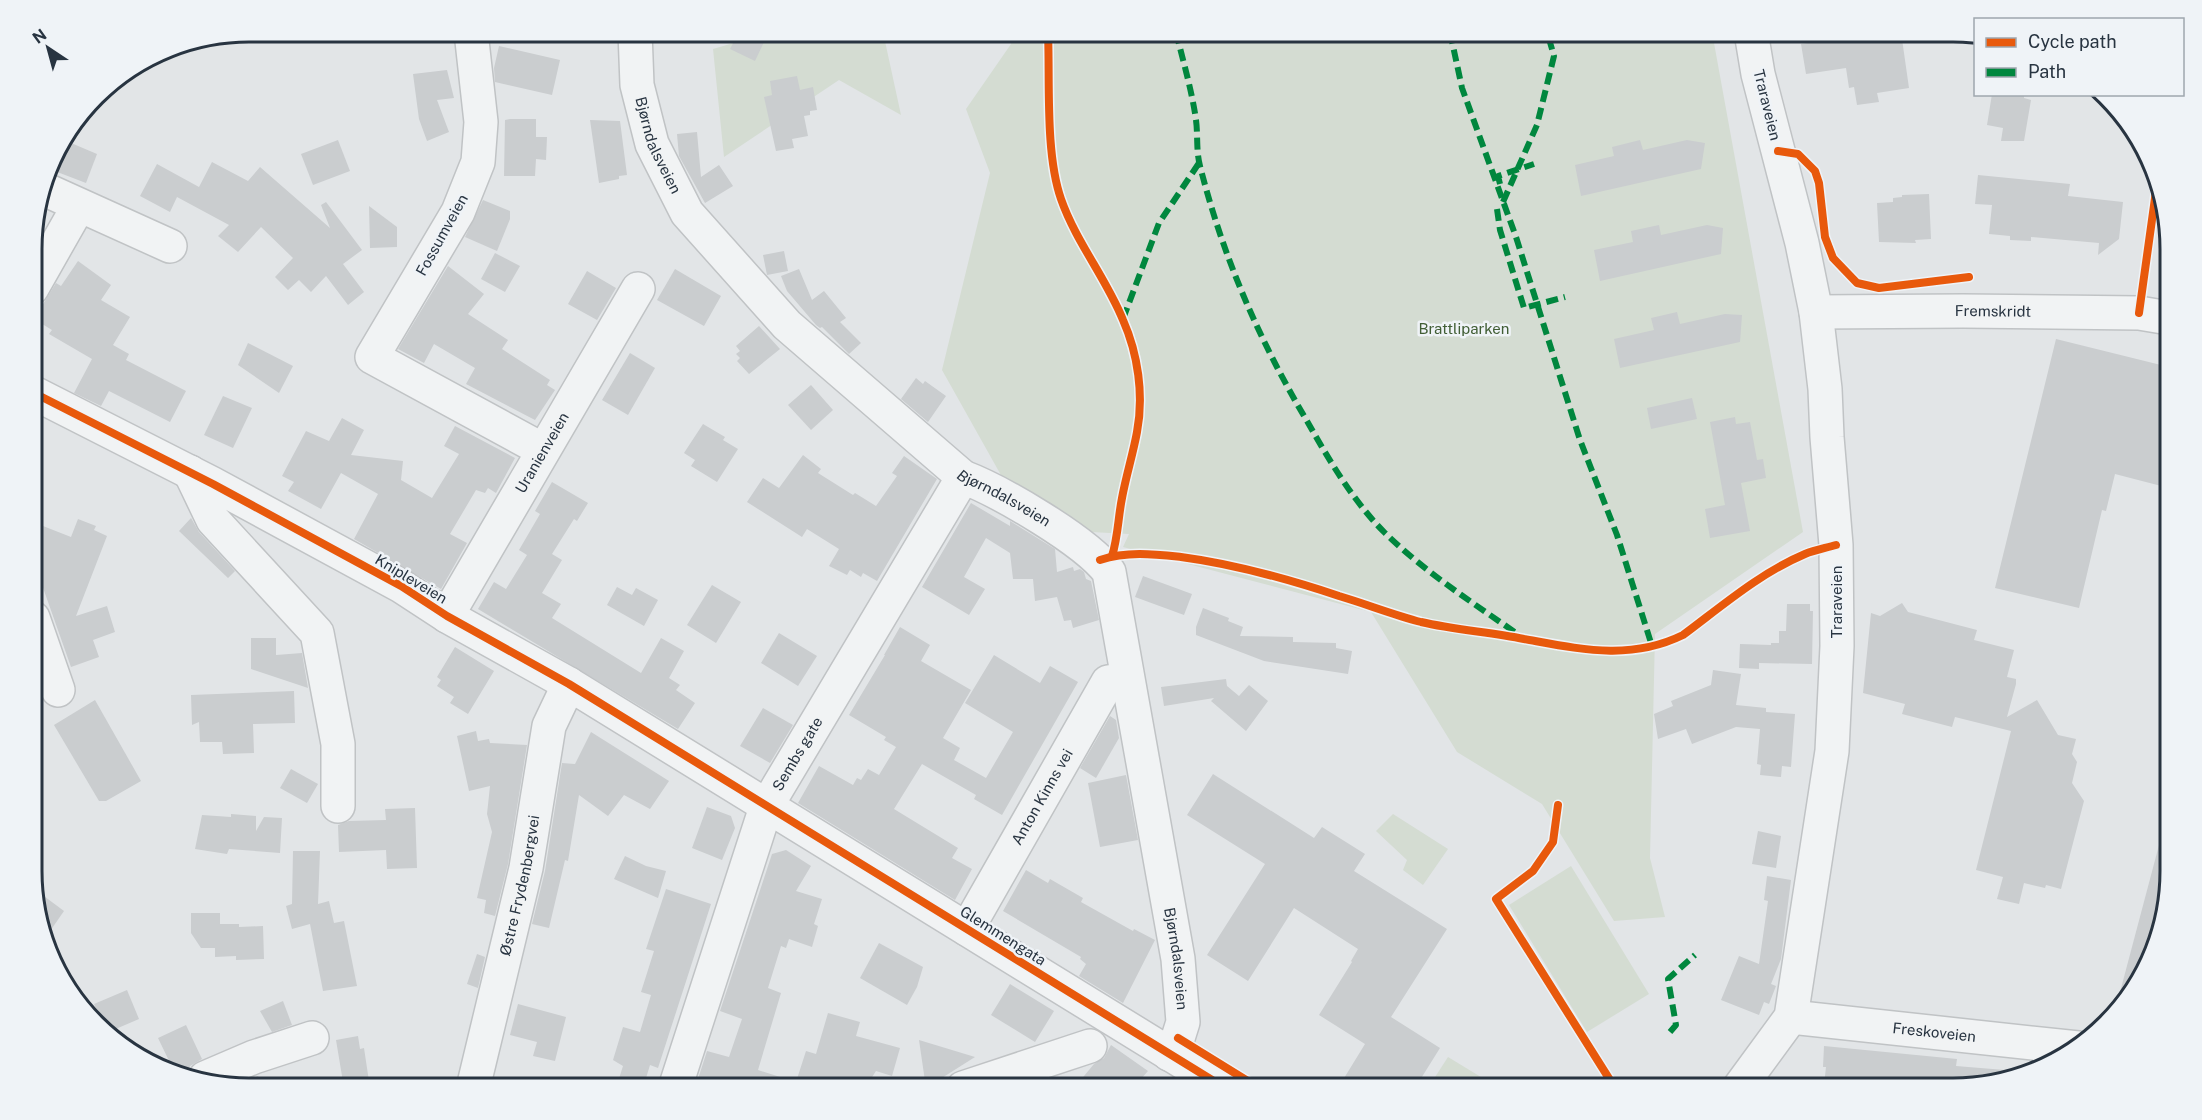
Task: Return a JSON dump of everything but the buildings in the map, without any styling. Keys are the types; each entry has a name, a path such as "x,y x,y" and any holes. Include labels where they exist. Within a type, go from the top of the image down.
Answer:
{"street":[{"name":"Fossumveien","path":"472,42 481,122 478,162 458,212 372,357 543,450"},
{"name":"Bjørndalsveien","path":"635,42 636,85 652,144 687,213 787,325 963,477 986,486 1052,527 1100,560 1109,572 1178,959 1183,1022 1178,1038 1169,1054"},
{"name":"Traraveien","path":"1746,1078 1791,1017 1832,751 1837,646 1836,545 1825,389 1816,312 1802,243 1758,74 1753,42"},
{"path":"50,192 78,207 170,246"},
{"path":"42,272 78,207"},
{"name":"Uranienveien","path":"447,616 638,289"},
{"name":"Fremskridt","path":"1816,312 1963,311 2139,314 2160,317"},
{"name":"Knipleveien","path":"42,397 190,472 401,586 447,616 569,684 766,807"},
{"path":"190,472 213,520 317,633 338,744 338,806"},
{"name":"Sembs gate","path":"678,1078 766,807 963,477"},
{"path":"42,644 58,690"},
{"name":"Anton Kinns vei","path":"967,929 1108,682 1127,679"},
{"name":"Østre Frydenbergvei","path":"475,1078 526,868 549,726 569,684"},
{"name":"Glemmengata","path":"766,807 1209,1078"},
{"name":"Freskoveien","path":"1791,1017 2060,1047"},
{"path":"213,1075 254,1057 312,1038"},
{"path":"993,1078 1090,1046"}],"green space":[{"path":"737,42 885,42 901,115 839,80 724,157 713,49"},
{"name":"Brattliparken","path":"1011,42 1714,42 1803,532 1655,634 1650,858 1665,917 1614,921 1542,804 1457,752 1371,612 1123,547 1129,534 1091,532 1002,477 942,370 990,173 966,109"},
{"path":"1393,814 1448,849 1423,885 1403,870 1407,860 1376,831"},
{"path":"1571,866 1649,994 1587,1032 1509,905"},
{"path":"1448,1057 1483,1078 1434,1078"}],"marked path":[{"path":"1179,42 1190,87 1197,126 1199,160 1209,200 1244,297 1290,391 1342,480 1373,521 1433,574 1519,635"},
{"path":"1452,42 1462,88 1516,237 1580,440 1617,535 1652,646"},
{"path":"1503,202 1537,125 1554,56 1550,42"},
{"path":"1123,319 1159,223 1199,163"},
{"path":"1500,184 1498,176 1534,164"},
{"path":"1497,209 1500,230 1524,308 1565,297"},
{"path":"1670,1032 1676,1025 1668,979 1695,955"}],"cycle path":[{"path":"1048,42 1050,139 1056,181 1067,215 1123,320 1136,361 1140,389 1137,432 1112,556"},
{"path":"1778,151 1798,154 1815,171 1819,183 1825,237 1833,258 1857,283 1879,288 1969,277"},
{"path":"2139,313 2154,203"},
{"path":"42,397 213,484 401,586 447,616 569,684 1209,1078"},
{"path":"1100,560 1120,555 1140,554 1201,560 1281,578 1434,625 1585,649 1624,650 1644,648 1683,635 1772,571 1805,554 1836,545"},
{"path":"1558,805 1553,842 1533,871 1496,899 1609,1078"},
{"path":"1178,1038 1243,1078"}]}
